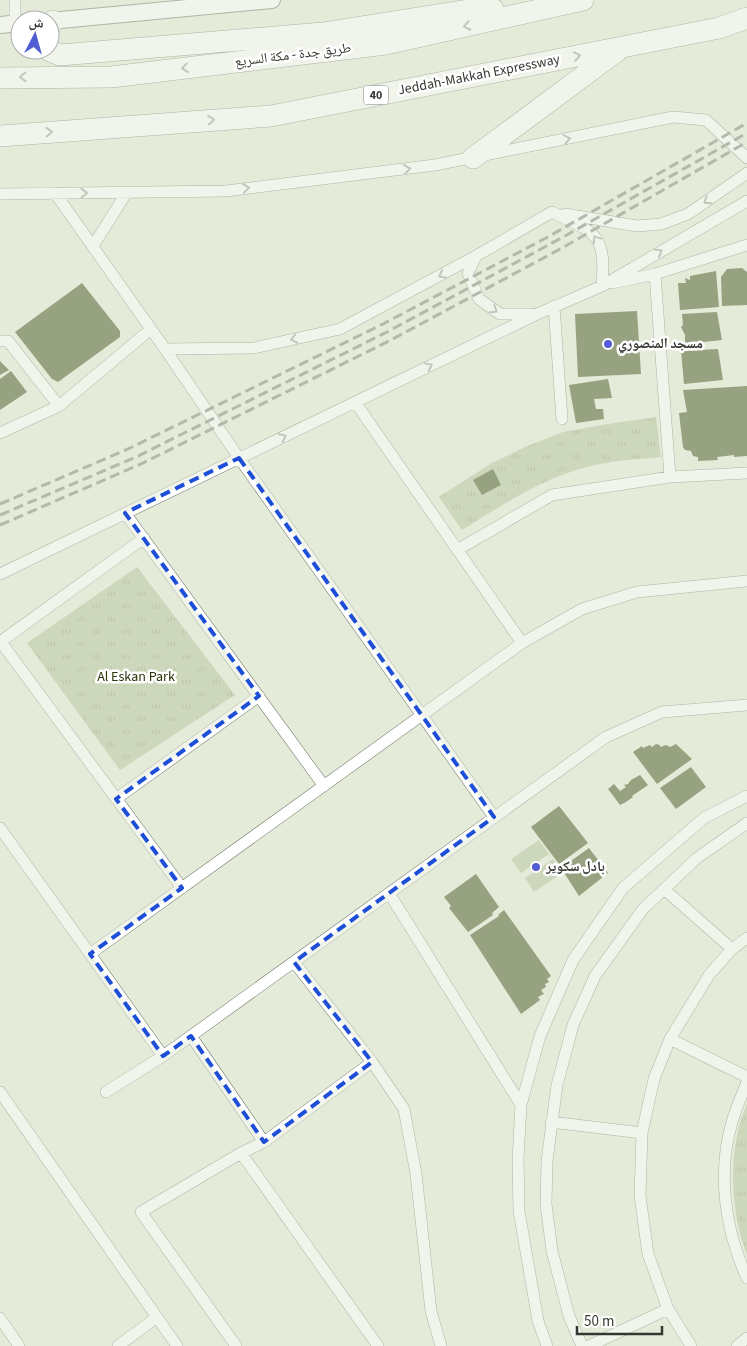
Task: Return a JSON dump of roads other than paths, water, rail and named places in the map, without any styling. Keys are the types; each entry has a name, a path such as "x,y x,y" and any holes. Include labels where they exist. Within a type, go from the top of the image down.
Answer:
{"highway":[{"name":"طريق جدة - مكة السريع","path":"0,78 112,76 376,45 583,0"},
{"path":"60,55 313,34 488,7 515,15"},
{"name":"Jeddah-Makkah Expressway","path":"0,136 270,116 719,28 747,18"},
{"path":"473,158 623,47"}],"main road":[{"path":"60,21 272,0"}],"street":[{"path":"0,194 226,191 435,165 673,118 706,120 747,158"},
{"path":"165,350 254,348 340,329 476,256 552,212 637,226 661,224 688,214 747,173"},
{"path":"93,246 127,192"},
{"path":"55,193 151,328 239,458 494,817"},
{"path":"0,574 536,314 602,286 747,201"},
{"path":"552,212 592,231 602,246 602,286"},
{"path":"602,286 656,274 747,245"},
{"path":"476,256 468,273 479,299 500,314 536,314"},
{"path":"656,274 670,476"},
{"path":"554,306 562,419"},
{"path":"0,433 59,406 151,328"},
{"path":"0,341 8,341 59,406"},
{"path":"355,402 522,643"},
{"path":"457,550 552,495 670,476 747,472"},
{"path":"125,513 324,786"},
{"path":"144,538 0,642 182,888"},
{"path":"90,954 522,643 582,609 637,592 747,581"},
{"path":"116,799 259,696"},
{"path":"106,1092 163,1056 606,737 662,712 747,705"},
{"path":"547,1346 538,1321 519,1211 518,1159 521,1105 540,1036 573,960 623,888 704,818 747,796"},
{"path":"582,1346 569,1316 552,1251 546,1204 547,1161 551,1122 557,1085 574,1025 595,976 643,909 697,858 747,823"},
{"path":"0,828 163,1056"},
{"path":"664,889 732,949"},
{"path":"389,892 521,1105"},
{"path":"691,1346 668,1310 648,1254 640,1196 642,1133 654,1079 670,1039 709,975 732,949 747,938"},
{"path":"294,962 372,1062 404,1109 416,1174 430,1311 441,1346"},
{"path":"191,1036 264,1142"},
{"path":"670,1039 747,1077"},
{"path":"236,1346 141,1212 241,1153 264,1142 372,1062"},
{"path":"747,1082 732,1123 724,1172 727,1218 740,1263 747,1278"},
{"path":"0,1092 177,1346"},
{"path":"551,1122 642,1133"},
{"path":"241,1153 378,1346"},
{"path":"588,1346 668,1310"},
{"path":"118,1346 157,1317"},
{"path":"0,1318 20,1346"},
{"path":"737,1346 747,1338"}],"railway":[{"path":"0,504 128,449 383,324 546,238 747,123"},
{"path":"0,515 136,457 387,332 565,236 747,133"},
{"path":"0,525 141,464 391,340 562,248 747,142"}],"place":[{"name":"مسجد المنصوري","path":"608,344"},
{"name":"بادل سكوير","path":"536,867"}],"park label":[{"name":"Al Eskan Park","path":"136,677"}]}
